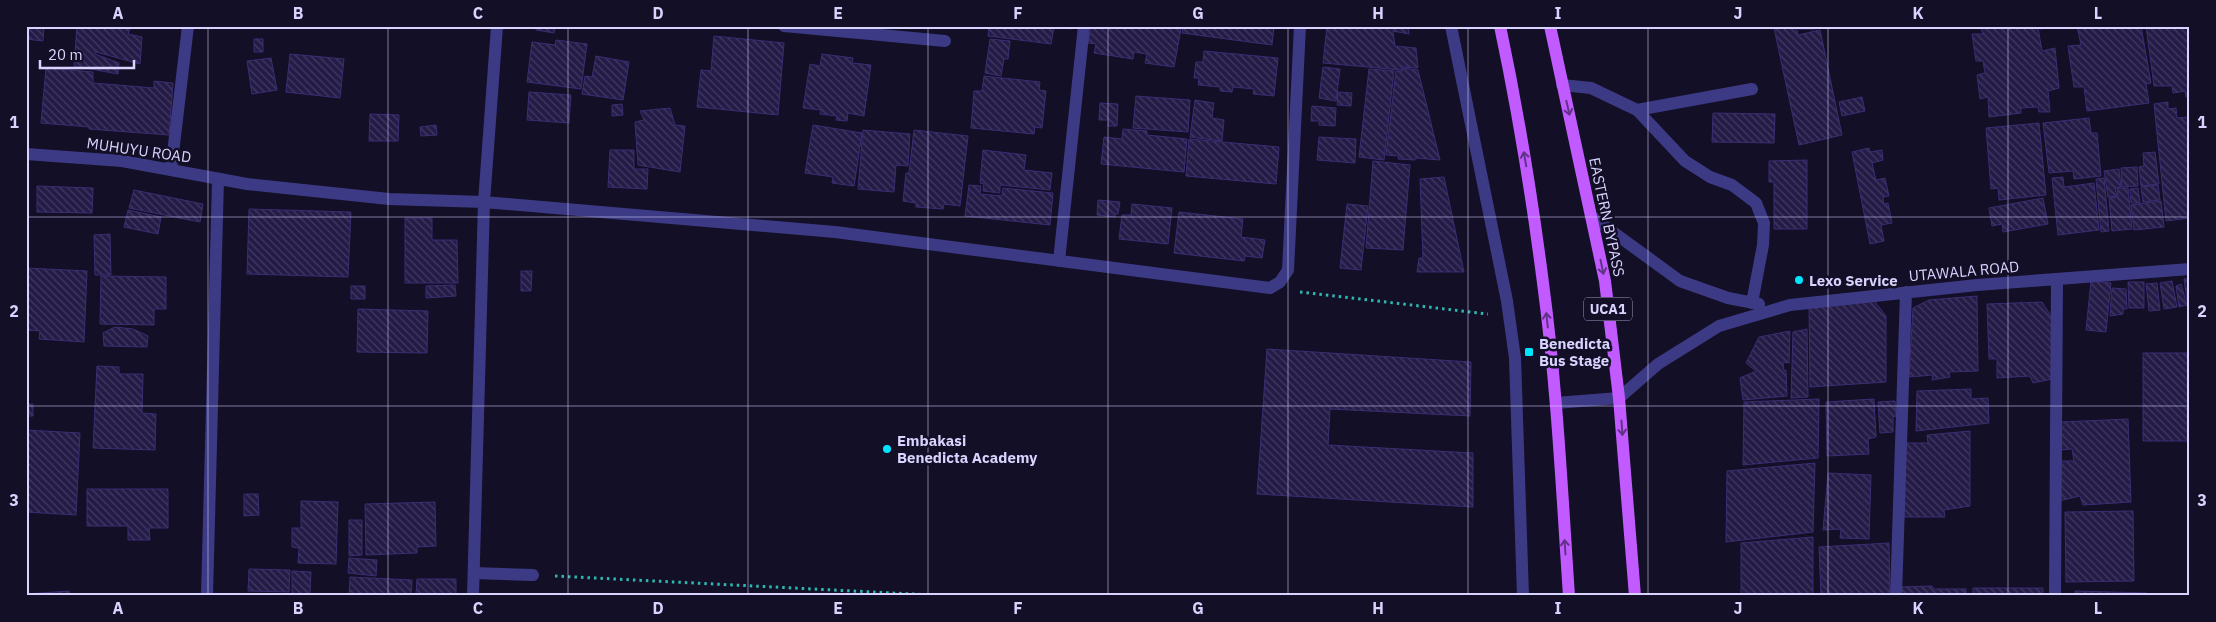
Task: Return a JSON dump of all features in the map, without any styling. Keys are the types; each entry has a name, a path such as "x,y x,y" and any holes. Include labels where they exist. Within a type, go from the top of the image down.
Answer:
{"main road":[{"path":"1500,26 1528,176 1544,285 1556,403 1569,596"},
{"name":"EASTERN BYPASS","path":"1550,26 1605,281 1619,398 1635,596"}],"street":[{"path":"171,170 188,26"},
{"path":"474,596 484,202 497,26"},
{"path":"784,26 945,41"},
{"path":"1060,261 1084,26"},
{"path":"1270,288 1280,282 1288,270 1300,26"},
{"path":"1451,26 1509,316 1515,358 1523,596"},
{"path":"1562,85 1591,88 1637,110 1685,161 1710,177 1732,185 1756,203 1764,223 1763,245 1752,303"},
{"path":"1637,110 1752,89"},
{"name":"MUHUYU ROAD","path":"26,154 122,161 247,184 389,198 484,202 835,232 1270,288"},
{"path":"207,596 218,179"},
{"path":"1591,216 1680,281 1728,298 1776,309"},
{"name":"UTAWALA ROAD","path":"1619,398 1658,364 1719,326 1790,305 1906,292 2190,269"},
{"path":"2055,596 2057,279"},
{"path":"1896,596 1906,292"},
{"path":"1556,403 1619,398"},
{"path":"474,573 533,575"}],"path":[{"path":"1270,288 1509,316"},
{"path":"533,575 952,596"}],"water":[{"path":"594,593 631,593 631,596 594,596"}],"building":[{"path":"26,26 44,26 43,41 26,39"},
{"path":"77,26 130,28 128,34 142,37 140,64 96,52 95,54 119,63 118,74 74,66"},
{"path":"536,26 555,26 554,33 536,30"},
{"path":"989,26 1071,26 1071,29 1054,27 1051,44 988,36"},
{"path":"1091,26 1175,26 1181,29 1174,67 1145,63 1147,54 1134,52 1133,59 1094,53 1096,44 1088,43"},
{"path":"1274,26 1272,45 1182,33 1183,28 1178,27"},
{"path":"1327,26 1408,26 1409,34 1393,31 1395,46 1416,48 1418,68 1402,67 1401,70 1323,63"},
{"path":"1796,26 1798,35 1820,30 1842,135 1799,145 1774,28"},
{"path":"1797,26 1815,26 1815,29 1798,29"},
{"path":"1980,26 2038,28 2042,51 2055,48 2059,88 2048,91 2050,112 2039,112 2038,107 2021,108 2021,113 1989,117 1988,97 1980,99 1977,75 1985,73 1983,61 1976,61 1972,34 1983,34"},
{"path":"2039,26 2053,26 2053,27 2040,29"},
{"path":"2077,26 2141,26 2151,83 2146,84 2149,103 2087,111 2084,87 2074,87 2068,46 2081,45"},
{"path":"2146,26 2190,26 2190,96 2186,97 2185,91 2173,93 2172,86 2154,86"},
{"path":"714,36 784,43 778,115 697,107 701,70 711,71"},
{"path":"254,39 263,39 263,52 254,52"},
{"path":"990,39 1010,41 1008,59 1004,59 1001,76 985,73"},
{"path":"556,40 587,44 581,89 527,82 532,42 555,45"},
{"path":"1204,51 1278,58 1274,96 1253,94 1254,89 1233,87 1232,92 1220,91 1220,87 1198,85 1199,78 1194,78 1196,62 1203,62"},
{"path":"290,54 344,59 340,98 286,92"},
{"path":"822,54 853,58 852,63 871,65 864,116 848,113 847,121 836,120 837,116 820,114 821,110 803,108 810,64 820,66"},
{"path":"596,56 629,62 623,100 582,94 585,76 592,77"},
{"path":"271,58 277,90 252,94 247,61"},
{"path":"1323,67 1340,69 1336,101 1319,98"},
{"path":"46,68 93,72 93,83 154,88 154,81 173,83 169,135 41,123"},
{"path":"1403,68 1418,70 1440,160 1398,159 1399,156 1386,155 1396,71 1402,71"},
{"path":"1369,69 1394,71 1384,160 1359,157"},
{"path":"984,76 1040,82 1039,90 1046,91 1042,128 1035,127 1034,134 971,128 974,91 982,91"},
{"path":"529,92 571,95 569,123 527,120"},
{"path":"1338,92 1352,93 1351,106 1337,105"},
{"path":"1136,96 1190,100 1188,132 1133,128"},
{"path":"1862,97 1865,111 1842,116 1839,102"},
{"path":"1195,100 1214,103 1212,118 1224,120 1222,141 1190,137"},
{"path":"2168,102 2168,109 2176,108 2177,118 2190,117 2190,218 2166,221 2154,104"},
{"path":"1100,103 1118,104 1117,126 1108,126 1109,120 1099,120"},
{"path":"622,104 623,115 612,116 612,105"},
{"path":"1312,106 1336,108 1335,126 1319,125 1319,121 1311,121"},
{"path":"670,108 675,125 685,126 680,172 638,165 635,122 644,120 640,111"},
{"path":"1713,113 1775,114 1774,143 1712,142"},
{"path":"370,114 399,115 398,141 369,141"},
{"path":"2089,118 2091,133 2097,133 2101,176 2074,179 2073,171 2049,173 2043,123"},
{"path":"2039,123 2046,195 1999,200 1998,188 1991,189 1986,128"},
{"path":"436,125 437,135 421,136 420,127"},
{"path":"813,125 862,133 854,186 832,183 833,177 805,173"},
{"path":"1123,129 1147,131 1147,135 1187,139 1184,172 1101,164 1104,137 1122,139"},
{"path":"863,130 910,134 908,166 896,165 894,192 858,189"},
{"path":"914,130 968,136 960,206 944,204 943,209 916,207 916,203 903,201 906,173 909,173"},
{"path":"1319,137 1356,139 1355,163 1317,160"},
{"path":"1189,139 1279,147 1276,184 1186,176"},
{"path":"1869,148 1870,152 1882,150 1883,160 1872,163 1876,180 1885,178 1889,196 1883,197 1884,204 1888,203 1892,223 1881,225 1884,241 1870,244 1852,152"},
{"path":"610,150 634,150 634,169 648,169 647,189 608,187"},
{"path":"983,150 1026,155 1024,170 1052,173 1050,190 1000,185 1000,193 983,191 984,184 980,183"},
{"path":"2155,152 2159,184 2141,186 2139,167 2144,166 2143,153"},
{"path":"1807,160 1807,229 1774,229 1774,182 1769,182 1769,161"},
{"path":"1373,161 1410,165 1403,250 1366,248"},
{"path":"2137,167 2138,186 2122,187 2121,168"},
{"path":"2119,169 2121,187 2115,188 2117,196 2108,197 2104,171"},
{"path":"1444,177 1464,272 1417,272 1419,258 1423,258 1420,179"},
{"path":"2063,177 2064,187 2094,183 2099,230 2058,235 2052,178"},
{"path":"2104,178 2109,231 2101,232 2096,179"},
{"path":"969,185 981,186 980,194 1002,196 1003,188 1053,193 1050,225 965,216"},
{"path":"2158,185 2160,200 2143,202 2141,187"},
{"path":"37,186 93,188 92,213 37,212"},
{"path":"2117,188 2128,188 2132,229 2112,231 2109,198 2118,197"},
{"path":"2138,188 2140,203 2131,203 2130,189"},
{"path":"134,190 203,204 200,222 129,208"},
{"path":"2043,198 2048,224 2003,232 2002,224 1992,226 1989,208"},
{"path":"1098,200 1120,202 1118,214 1115,214 1115,217 1097,215"},
{"path":"2161,201 2164,227 2134,230 2131,205"},
{"path":"1132,204 1172,208 1168,244 1119,239 1122,215 1131,215"},
{"path":"1347,204 1368,206 1361,270 1340,268"},
{"path":"249,209 351,212 348,277 247,274"},
{"path":"128,210 161,217 158,234 124,227"},
{"path":"1179,212 1243,219 1241,237 1265,240 1262,258 1245,256 1244,261 1174,253"},
{"path":"405,218 432,218 432,240 457,240 458,283 405,283"},
{"path":"110,234 111,275 95,275 94,235"},
{"path":"26,268 87,271 84,342 39,339 40,331 26,330"},
{"path":"521,271 532,271 531,291 521,291"},
{"path":"101,276 166,277 166,309 154,309 154,325 100,324"},
{"path":"2190,278 2190,301 2187,301 2184,279"},
{"path":"2091,281 2111,283 2106,332 2086,330"},
{"path":"2172,281 2177,307 2164,309 2160,283"},
{"path":"2128,282 2144,282 2144,308 2129,308"},
{"path":"2157,283 2160,310 2149,311 2146,284"},
{"path":"2181,284 2187,305 2179,307 2176,286"},
{"path":"455,285 456,296 426,298 426,286"},
{"path":"351,286 365,286 365,299 351,299"},
{"path":"2112,288 2126,289 2127,309 2123,309 2123,314 2110,316"},
{"path":"1977,296 1978,371 1949,372 1950,377 1932,380 1933,375 1909,377 1913,308 1929,300"},
{"path":"1872,298 1886,316 1886,382 1810,387 1809,304"},
{"path":"2042,302 2053,319 2052,379 2033,383 2030,376 1997,378 1997,359 1989,359 1987,304"},
{"path":"358,309 428,311 427,353 357,352"},
{"path":"115,327 133,329 148,336 147,347 104,346 103,333"},
{"path":"1807,329 1808,397 1791,398 1793,332"},
{"path":"1790,331 1789,363 1783,362 1784,371 1786,370 1787,396 1743,400 1740,378 1756,371 1746,363 1759,337"},
{"path":"1267,349 1471,362 1470,416 1330,409 1328,445 1473,453 1473,507 1257,494"},
{"path":"2143,353 2190,353 2190,441 2143,441"},
{"path":"97,366 119,367 119,374 143,374 142,413 156,414 155,450 93,448"},
{"path":"1971,389 1971,399 1988,398 1989,423 1916,431 1917,391"},
{"path":"1819,399 1818,458 1743,465 1744,402"},
{"path":"1874,399 1876,437 1868,439 1869,454 1827,456 1826,402"},
{"path":"1895,401 1896,416 1893,417 1893,432 1880,433 1878,402"},
{"path":"26,404 33,404 33,416 26,416"},
{"path":"2128,419 2131,502 2083,505 2080,496 2059,501 2061,461 2074,461 2072,449 2060,450 2061,422"},
{"path":"26,430 80,433 76,515 26,512"},
{"path":"1970,431 1970,506 1944,510 1945,517 1904,517 1905,443 1928,443 1927,435"},
{"path":"1815,463 1813,532 1726,542 1727,471"},
{"path":"1828,473 1871,475 1869,539 1840,538 1841,529 1823,530"},
{"path":"87,489 168,489 168,528 149,528 150,540 128,540 128,526 87,526"},
{"path":"244,494 258,494 259,515 244,516"},
{"path":"301,501 338,502 336,564 298,563 299,548 292,547 292,528 301,528"},
{"path":"435,502 436,546 417,547 417,553 366,555 365,504"},
{"path":"2133,511 2134,581 2066,582 2065,512"},
{"path":"349,520 362,520 362,555 349,556"},
{"path":"1813,537 1813,596 1741,596 1741,543"},
{"path":"1889,543 1890,596 1821,596 1819,547"},
{"path":"349,558 377,560 376,576 348,573"},
{"path":"249,569 290,570 289,592 248,591"},
{"path":"292,571 311,572 310,594 292,594"},
{"path":"350,577 412,580 411,596 349,596"},
{"path":"417,579 456,579 456,596 416,594"},
{"path":"1932,586 1934,589 1966,589 1966,596 1899,596 1899,587"},
{"path":"1973,588 2043,588 2043,596 1973,596"},
{"path":"69,591 70,596 26,596 26,594"},
{"path":"2075,591 2147,593 2147,596 2075,596"}],"place":[{"name":"Lexo Service","path":"1799,280"},
{"name":"Benedicta Bus Stage","path":"1529,352"},
{"name":"Embakasi Benedicta Academy","path":"887,449"}]}
